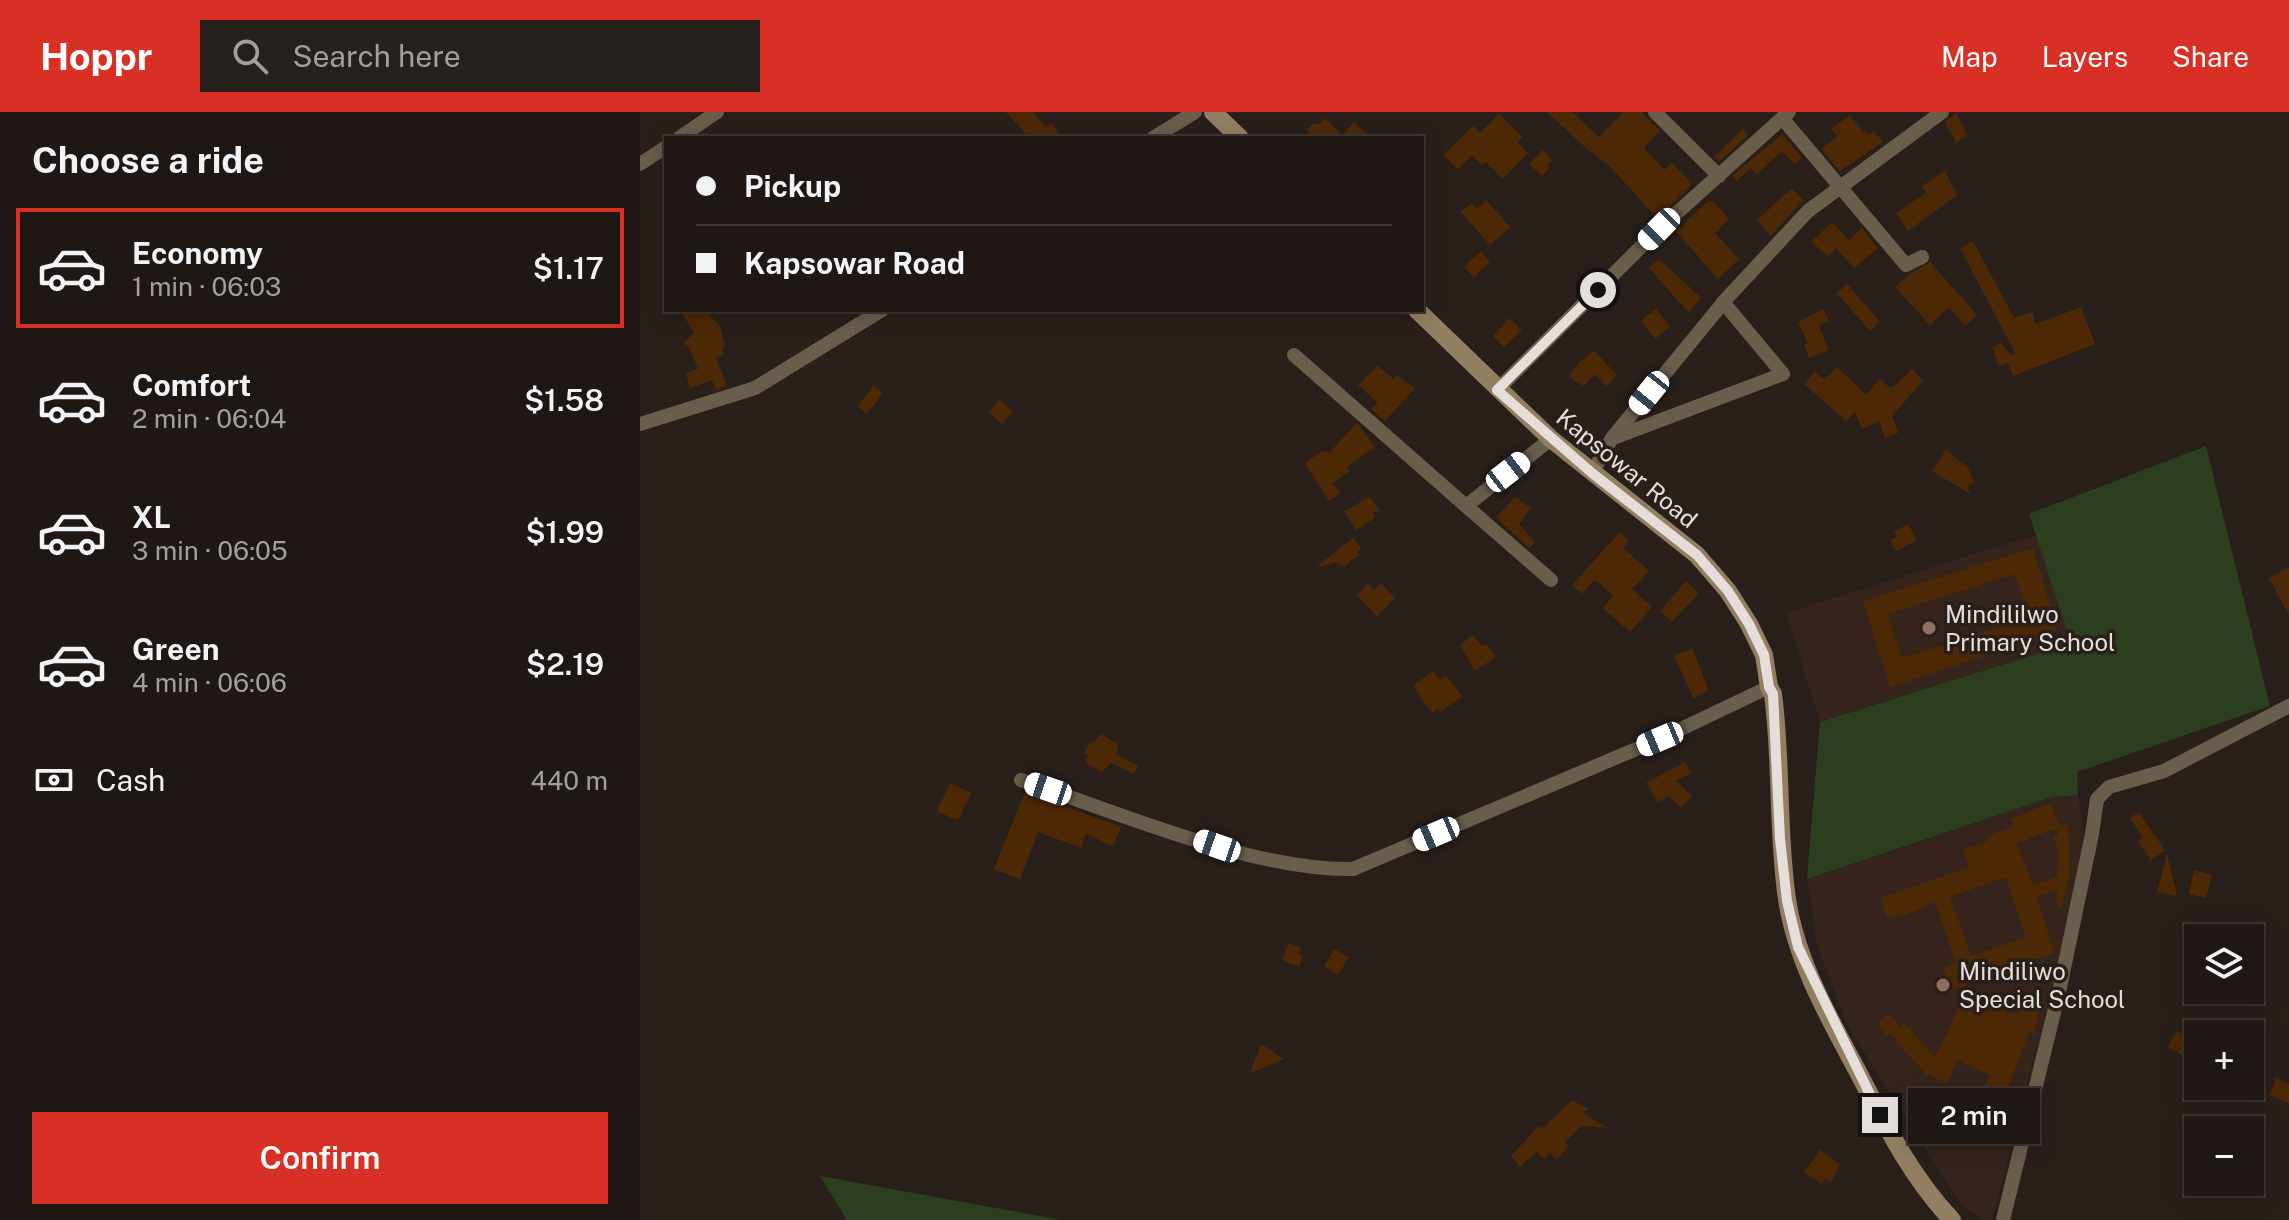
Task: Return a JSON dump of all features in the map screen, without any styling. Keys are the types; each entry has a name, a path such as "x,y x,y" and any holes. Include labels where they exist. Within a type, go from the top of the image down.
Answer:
{"main road":[{"path":"1213,112 1238,136"},
{"name":"Kapsowar Road","path":"1419,312 1551,439 1697,555 1728,591 1764,655 1773,694 1784,870 1798,947 1893,1140 1931,1198 1952,1220"}],"street":[{"path":"682,136 717,112"},
{"path":"1156,136 1195,112"},
{"path":"1655,112 1719,176"},
{"path":"1592,473 1612,438 1723,302 1808,211 1942,112"},
{"path":"1497,390 1659,229 1785,115 1906,265 1922,257"},
{"path":"640,164 664,148"},
{"path":"1612,438 1783,374 1723,302"},
{"path":"640,424 755,388 879,312"},
{"path":"1294,355 1551,580"},
{"path":"1466,506 1551,439"},
{"path":"1021,780 1217,846 1320,870 1353,869 1660,739 1769,687"},
{"path":"2003,1220 2059,992 2097,799 2109,787 2164,771 2289,706"}],"shaded area":[{"name":"Mindililwo Primary School","path":"2038,534 2071,643 1820,722 1786,613"},
{"name":"Mindiliwo Special School","path":"2078,795 2084,834 2065,939 1992,1220 1984,1220 1961,1204 1847,1025 1817,945 1807,879 2052,797"}],"green space":[{"path":"2206,446 2270,706 2077,772 2078,795 2052,797 1807,879 1820,722 2071,643 2029,514"},
{"path":"820,1176 1056,1219 1057,1220 847,1220"}],"building":[{"path":"1006,112 1033,112 1046,127 1051,123 1062,136 1027,136"},
{"path":"1547,112 1572,112 1599,137 1624,112 1641,112 1660,131 1644,148 1664,170 1672,163 1692,184 1657,218 1608,164"},
{"path":"1956,113 1968,136 1956,142 1945,122"},
{"path":"1499,114 1523,137 1517,142 1528,153 1503,179 1486,162 1482,165 1472,155 1458,169 1443,155 1473,126 1480,133"},
{"path":"1850,115 1863,132 1869,135 1874,131 1883,142 1840,171 1821,149 1837,136 1831,129"},
{"path":"1325,118 1342,135 1354,122 1369,136 1308,136 1307,130 1315,122 1318,125"},
{"path":"1743,129 1748,135 1719,162 1714,157"},
{"path":"1782,134 1802,158 1795,164 1782,151 1757,174 1751,168 1737,181 1732,176"},
{"path":"1543,150 1552,160 1542,176 1529,164"},
{"path":"1945,171 1957,195 1908,231 1896,213 1926,193 1922,186"},
{"path":"1792,188 1803,200 1771,236 1757,220"},
{"path":"1486,200 1510,227 1490,245 1461,212 1472,203 1477,209"},
{"path":"1708,201 1713,201 1729,219 1715,233 1739,259 1718,279 1676,231"},
{"path":"1832,222 1849,240 1862,228 1878,248 1854,268 1836,248 1829,257 1811,242"},
{"path":"1973,241 2014,318 2032,312 2036,324 2081,307 2095,344 2013,376 2008,362 1999,366 1992,347 2001,343 2011,355 2015,353 1960,248"},
{"path":"1481,251 1490,262 1474,277 1464,267"},
{"path":"1659,259 1701,298 1688,312 1649,268"},
{"path":"1930,262 1977,315 1965,326 1949,307 1930,325 1895,287 1909,274"},
{"path":"1847,284 1880,322 1870,331 1837,293"},
{"path":"1656,308 1670,327 1655,339 1641,321"},
{"path":"1823,309 1829,321 1819,326 1829,350 1809,358 1804,344 1808,343 1798,322"},
{"path":"681,312 707,312 720,326 725,347 722,348 724,354 716,358 727,386 716,390 712,380 690,388 686,373 698,369 689,347 683,343 694,333"},
{"path":"1509,318 1522,330 1504,347 1493,336"},
{"path":"1594,351 1617,375 1606,386 1595,374 1584,386 1569,377 1578,363"},
{"path":"1378,366 1394,379 1396,375 1415,388 1385,421 1371,409 1378,403 1358,385"},
{"path":"1837,367 1866,395 1880,379 1891,389 1912,369 1923,381 1892,416 1898,433 1885,438 1879,421 1862,429 1855,412 1846,421 1804,384 1815,372 1824,380"},
{"path":"873,386 883,393 867,414 858,406"},
{"path":"999,400 1013,411 1002,424 989,413"},
{"path":"1357,423 1375,447 1347,467 1350,471 1333,483 1340,493 1329,501 1305,463 1322,451 1330,452"},
{"path":"1946,450 1968,468 1974,482 1968,485 1970,494 1932,471"},
{"path":"1370,497 1379,510 1373,513 1376,517 1356,530 1344,511"},
{"path":"1515,497 1531,508 1519,524 1535,542 1529,548 1496,517"},
{"path":"1908,524 1917,540 1896,551 1890,541 1897,537 1894,532"},
{"path":"1620,532 1629,541 1623,548 1649,571 1632,589 1652,607 1630,632 1603,608 1613,596 1595,579 1582,594 1572,585"},
{"path":"1353,538 1361,548 1357,552 1359,555 1344,566 1337,562 1316,567"},
{"path":"2033,548 2057,631 1890,687 1863,601","holes":["2015,574 2029,618 1902,658 1888,614"]},
{"path":"2289,567 2289,615 2269,578"},
{"path":"1686,581 1699,593 1672,622 1660,611"},
{"path":"1381,583 1395,598 1377,616 1357,595 1368,584 1374,590"},
{"path":"1473,635 1482,646 1486,643 1496,657 1475,671 1460,645"},
{"path":"1693,649 1708,690 1693,698 1674,655"},
{"path":"1433,671 1440,680 1446,675 1462,696 1440,712 1438,709 1432,713 1413,686"},
{"path":"1101,734 1118,744 1116,754 1138,766 1134,774 1111,763 1102,772 1086,763 1088,754 1084,753 1091,741 1094,742"},
{"path":"1685,762 1691,773 1676,781 1692,796 1681,807 1668,796 1658,802 1646,783"},
{"path":"950,783 971,793 958,821 937,811"},
{"path":"1025,792 1121,827 1113,846 1086,834 1081,848 1038,832 1020,879 994,869"},
{"path":"2050,803 2059,825 2068,825 2070,873 2062,907 2057,906 2057,890 2037,897 2054,953 1951,990 1943,968 1956,963 1935,902 1901,917 1900,914 1887,918 1880,898 1969,867 1963,849 1988,841 1987,836 2014,826 2011,819","holes":["2058,828 2058,835 2053,837 2058,851 2057,877 2033,885 2017,843","2006,877 2026,937 1971,956 1950,897"]},
{"path":"2139,812 2165,850 2151,860 2138,841 2143,838 2130,818"},
{"path":"2167,853 2177,896 2157,892"},
{"path":"2194,870 2212,875 2206,898 2189,894"},
{"path":"1289,943 1301,948 1298,954 1303,956 1299,967 1282,960"},
{"path":"1334,949 1349,957 1338,975 1324,966"},
{"path":"1966,992 1978,992 1993,999 1991,1003 2019,1016 2020,993 2038,993 2038,1002 2041,1002 2034,1034 2029,1033 2001,1105 1981,1097 1990,1075 1958,1060 1947,1083 1926,1074 1877,1024 1888,1014 1900,1027 1904,1023 1935,1057"},
{"path":"2177,1031 2184,1035 2184,1056 2168,1047"},
{"path":"1261,1044 1284,1059 1250,1073"},
{"path":"2276,1078 2289,1084 2289,1103 2269,1095"},
{"path":"1572,1100 1588,1109 1583,1113 1608,1128 1581,1126 1565,1142 1569,1146 1557,1160 1550,1153 1544,1159 1536,1152 1520,1167 1511,1156 1539,1126 1542,1129"},
{"path":"1965,1119 1980,1126 1973,1143 1957,1136"},
{"path":"1820,1150 1840,1164 1831,1182 1825,1178 1822,1184 1804,1172"}],"place":[{"name":"Mindililwo Primary School","path":"1929,628"},
{"name":"Mindiliwo Special School","path":"1943,985"}],"route":[{"path":"1598,290 1497,390 1592,473 1697,555 1728,591 1749,624 1764,655 1773,694 1780,839 1787,901 1798,947 1880,1115"}]}
